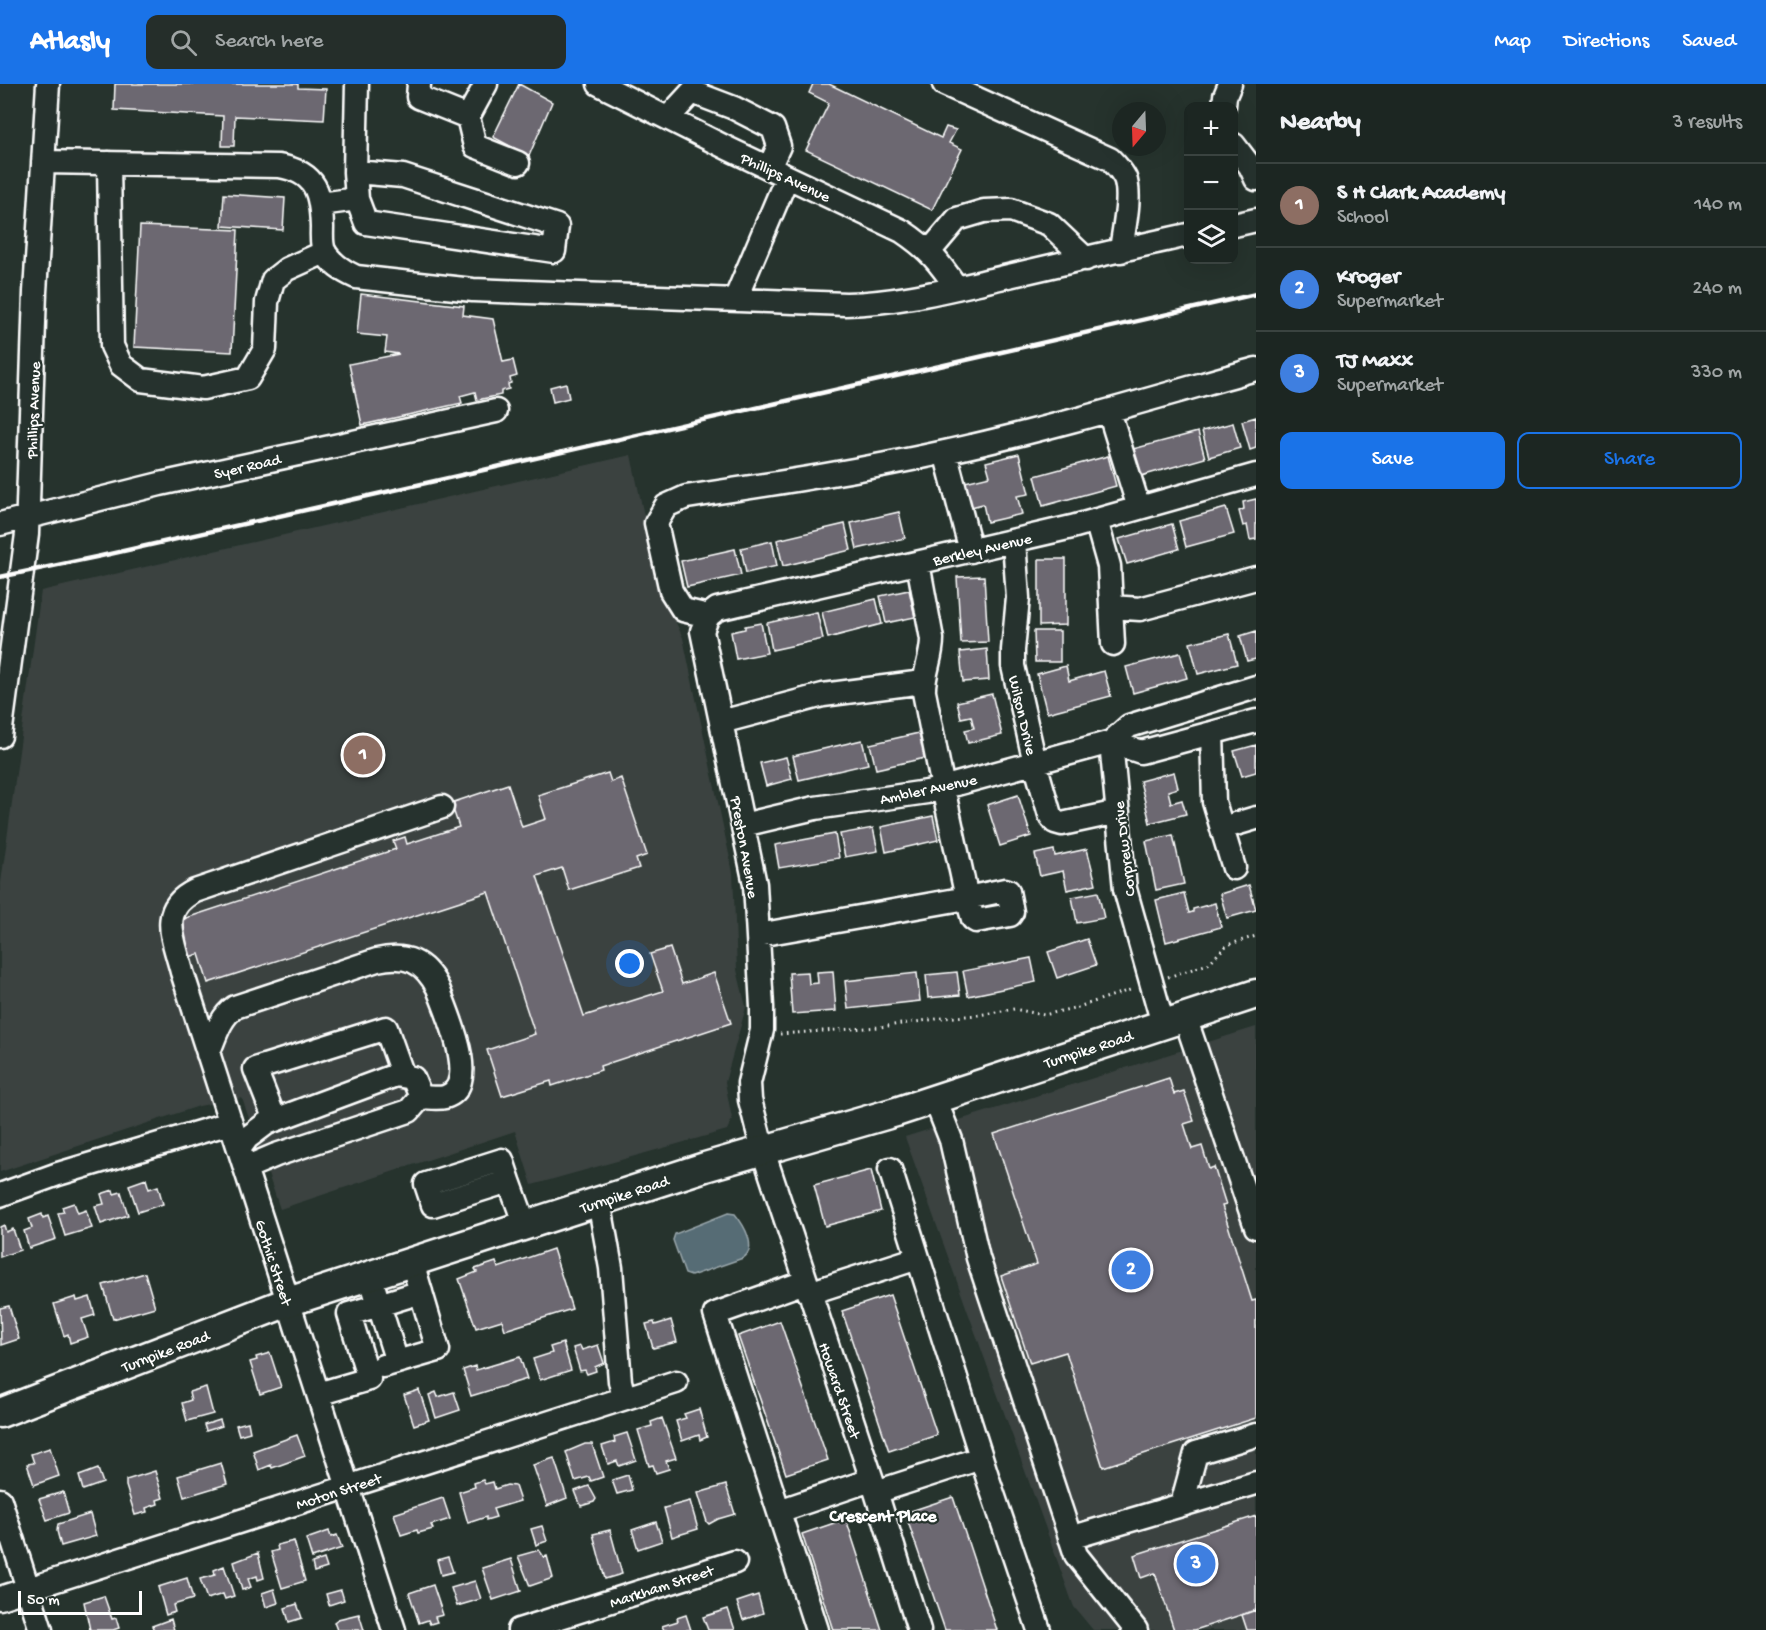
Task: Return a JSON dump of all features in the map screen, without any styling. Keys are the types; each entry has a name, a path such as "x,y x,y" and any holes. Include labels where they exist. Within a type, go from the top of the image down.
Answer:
{"main road":[{"name":"Turnpike Road","path":"0,1413 288,1302 705,1167 935,1099 1256,994"}],"street":[{"name":"Phillips Avenue","path":"0,735 3,695 27,534 35,292 48,84"},
{"path":"355,172 403,176 557,226 554,251 366,223 357,200 355,172 357,84"},
{"path":"419,84 418,97 468,117"},
{"path":"486,84 468,117 475,146 518,163"},
{"name":"Phillips Avenue","path":"599,84 902,231 939,262 957,288"},
{"path":"944,84 1110,159 1119,168 1128,193 1121,251"},
{"path":"1224,102 1230,84"},
{"path":"668,118 692,92 734,108 773,128 779,146 778,172 735,300"},
{"path":"1238,152 1250,166 1256,179"},
{"path":"43,162 289,168 301,173 318,193 321,204 322,243 333,263 344,272 356,277 485,290 873,304 957,288 1184,236"},
{"path":"109,163 112,346 122,365 141,380 203,388 248,378 265,349 267,302 273,280 287,269 325,252"},
{"path":"321,204 357,200"},
{"path":"929,252 957,219 984,211 1011,210 1048,224 1086,259"},
{"path":"1238,224 1256,220"},
{"path":"708,616 683,610 671,591 656,523 666,506 686,497 842,473 945,452 1109,411 1256,369"},
{"name":"Syer Road","path":"0,524 182,480 496,411"},
{"path":"1109,411 1139,508"},
{"path":"945,452 971,550"},
{"name":"Berkley Avenue","path":"708,616 717,609 1096,520 1256,475"},
{"path":"1096,520 1109,566 1113,644"},
{"name":"Wilson Drive","path":"1014,540 1018,598 1012,650 1013,666 1035,763 1050,815 1055,822 1062,824 1118,812"},
{"path":"758,934 967,898 942,788 923,682 932,651 932,639 918,563"},
{"path":"1111,607 1140,609 1256,578"},
{"name":"Preston Avenue","path":"708,616 702,631 755,884 762,1030 749,1083 750,1100 763,1151"},
{"path":"721,722 823,695 923,682"},
{"name":"Ambler Avenue","path":"743,825 816,808 927,792 1035,763 1111,742 1129,726 1256,687"},
{"path":"1111,742 1141,752 1256,721"},
{"path":"1212,733 1214,802 1234,868"},
{"name":"Corprew Drive","path":"1111,742 1125,889 1256,1227"},
{"name":"Gothic Street","path":"394,1630 182,972 171,926 172,914 177,904 184,896 195,891 442,807"},
{"path":"1222,828 1256,818"},
{"path":"208,1054 223,1019 235,1007 377,960 389,957 407,958 422,966 433,978 462,1060 460,1080 453,1093 442,1098 421,1097"},
{"path":"275,1120 255,1069 386,1028 402,1076"},
{"path":"396,1075 413,1077 421,1097 409,1111 276,1155 242,1158 247,1138 267,1123 396,1075"},
{"path":"935,1099 951,1140 978,1258 1076,1556 1136,1630"},
{"path":"0,1196 58,1174 230,1123"},
{"name":"Howard Street","path":"763,1151 874,1486 919,1630"},
{"path":"890,1169 981,1458 1039,1630"},
{"path":"509,1181 525,1225"},
{"path":"599,1201 611,1268 620,1381 624,1398"},
{"path":"817,1630 715,1314 918,1258"},
{"path":"367,1371 438,1350 412,1262"},
{"path":"370,1275 397,1362"},
{"path":"318,1394 369,1379 349,1314 421,1292"},
{"name":"Moton Street","path":"0,1598 676,1382"},
{"path":"1182,1504 1196,1453 1256,1435"},
{"path":"779,1511 981,1458"},
{"path":"1070,1538 1256,1483"},
{"path":"0,1500 41,1630"},
{"name":"Markham Street","path":"519,1630 735,1562"}],"path":[{"path":"1167,977 1208,964 1227,945 1256,936"},
{"path":"775,1035 880,1027 1014,1009 1044,1015 1078,1007 1131,989"}],"shaded area":[{"path":"631,455 659,586 683,638 733,873 737,970 746,1007 725,1082 732,1119 727,1130 532,1185 515,1131 280,1209 242,1098 199,1106 0,1172 0,890 41,591"},
{"path":"1256,1027 1256,1630 1093,1630 1074,1607 905,1137"}],"water":[{"path":"728,1213 735,1214 748,1236 747,1254 743,1258 691,1276 685,1274 673,1240 675,1234"}],"building":[{"path":"115,84 298,84 298,88 326,89 324,120 235,116 234,146 222,146 223,116 114,110"},
{"path":"519,84 552,102 529,156 493,137"},
{"path":"813,84 829,84 941,138 946,127 956,130 949,143 962,149 932,210 806,150 829,103 809,93"},
{"path":"224,194 285,198 283,230 222,226"},
{"path":"140,226 238,230 232,352 134,347"},
{"path":"361,294 464,306 463,315 493,319 503,362 513,360 517,376 510,378 509,389 501,391 501,395 477,400 475,392 460,396 462,403 362,425 349,364 399,354 385,352 387,337 357,334"},
{"path":"566,383 569,398 553,402 550,387"},
{"path":"1256,417 1256,448 1250,450 1242,421"},
{"path":"1233,423 1240,448 1209,457 1202,431"},
{"path":"1198,432 1205,458 1141,476 1133,449"},
{"path":"1019,454 1029,494 1017,496 1022,514 987,522 983,504 971,507 965,482 990,476 986,462"},
{"path":"1108,456 1116,486 1043,506 1035,476"},
{"path":"1256,499 1256,539 1250,540 1247,525 1243,526 1239,511 1244,509 1243,502"},
{"path":"1226,508 1234,534 1186,547 1179,521"},
{"path":"899,512 905,538 857,549 851,523"},
{"path":"845,524 851,550 783,566 777,540"},
{"path":"1172,524 1179,549 1127,564 1119,539"},
{"path":"772,541 777,566 746,573 741,548"},
{"path":"735,549 741,575 687,587 681,561"},
{"path":"1039,559 1066,559 1066,625 1039,626"},
{"path":"984,576 988,642 961,643 957,577"},
{"path":"909,590 915,617 886,623 880,596"},
{"path":"876,599 882,624 828,638 822,612"},
{"path":"817,612 823,639 772,650 767,623"},
{"path":"761,623 767,653 736,659 731,632"},
{"path":"1034,631 1060,631 1060,662 1035,662"},
{"path":"1256,631 1256,659 1247,661 1240,636"},
{"path":"1229,634 1237,664 1198,674 1190,643"},
{"path":"987,649 989,680 963,682 960,652"},
{"path":"1180,653 1187,678 1133,693 1126,667"},
{"path":"1066,666 1069,681 1104,671 1111,696 1047,713 1037,674"},
{"path":"992,694 1002,735 968,743 965,730 974,728 971,716 961,718 957,702"},
{"path":"919,733 925,758 876,769 870,744"},
{"path":"862,740 868,764 799,780 793,756"},
{"path":"1256,745 1256,772 1242,776 1234,751"},
{"path":"786,757 792,779 766,786 760,763"},
{"path":"1174,772 1178,788 1168,791 1171,803 1182,800 1186,814 1150,823 1140,781"},
{"path":"608,773 611,782 621,778 647,855 636,859 639,868 569,890 562,868 537,876 584,1016 663,991 650,954 670,948 682,984 714,973 731,1023 600,1066 601,1070 552,1086 551,1081 502,1096 487,1050 535,1034 488,892 208,983 199,954 189,957 177,921 396,849 393,841 405,837 407,844 459,827 451,803 508,784 522,827 546,819 538,795"},
{"path":"1018,795 1031,836 1000,846 987,805"},
{"path":"933,816 938,840 886,852 881,827"},
{"path":"873,828 878,851 845,857 840,834"},
{"path":"835,834 839,858 779,868 775,845"},
{"path":"1173,835 1184,884 1156,890 1146,841"},
{"path":"1087,849 1096,884 1067,890 1063,871 1040,876 1035,854 1054,850 1055,856"},
{"path":"1249,885 1256,910 1227,918 1220,894"},
{"path":"1098,892 1104,918 1077,923 1072,897"},
{"path":"1184,893 1189,913 1193,912 1193,909 1215,903 1221,927 1166,942 1156,900"},
{"path":"1087,939 1096,965 1057,978 1048,952"},
{"path":"1031,958 1036,982 968,996 963,971"},
{"path":"833,971 836,1011 792,1014 789,973 808,972 809,984 818,983 817,972"},
{"path":"957,972 960,995 928,998 926,975"},
{"path":"917,973 920,1001 848,1009 845,981"},
{"path":"1169,1078 1174,1094 1184,1091 1194,1121 1184,1124 1192,1149 1202,1146 1209,1169 1214,1167 1226,1205 1222,1206 1252,1301 1256,1300 1256,1418 1103,1467 1066,1352 1030,1363 1001,1276 1037,1264 994,1134"},
{"path":"871,1170 881,1211 825,1226 814,1185"},
{"path":"146,1179 149,1189 158,1186 163,1204 138,1212 129,1185"},
{"path":"113,1190 114,1194 121,1192 128,1215 101,1224 95,1206 104,1204 101,1194"},
{"path":"74,1203 78,1213 86,1210 92,1228 65,1236 58,1213 64,1212 62,1207"},
{"path":"42,1214 43,1218 48,1216 56,1239 29,1248 24,1231 32,1228 29,1219"},
{"path":"4,1225 6,1232 13,1229 20,1250 0,1257 0,1227"},
{"path":"553,1249 572,1309 505,1330 502,1320 476,1328 459,1279 477,1272 475,1269 496,1262 498,1268"},
{"path":"145,1273 155,1307 113,1319 103,1285"},
{"path":"890,1295 937,1435 889,1451 842,1311"},
{"path":"76,1297 77,1301 90,1297 95,1315 82,1319 88,1337 70,1343 68,1334 64,1336 54,1304"},
{"path":"9,1306 19,1339 1,1345 0,1308"},
{"path":"671,1320 677,1342 653,1348 646,1324 654,1322 655,1325"},
{"path":"780,1321 828,1460 786,1474 738,1336"},
{"path":"563,1343 571,1370 540,1380 533,1359 552,1353 550,1347"},
{"path":"598,1345 604,1363 595,1367 596,1371 587,1374 585,1370 580,1371 573,1348 580,1346 582,1350"},
{"path":"270,1353 281,1387 260,1394 250,1362 257,1360 256,1357"},
{"path":"520,1357 527,1379 471,1396 463,1370 475,1366 476,1370"},
{"path":"206,1387 213,1414 187,1421 182,1403 191,1400 189,1392"},
{"path":"419,1390 429,1420 414,1425 404,1395"},
{"path":"436,1392 438,1397 454,1392 460,1410 436,1418 429,1395"},
{"path":"699,1409 707,1437 700,1440 699,1435 682,1441 676,1421 686,1418 684,1414"},
{"path":"662,1418 676,1458 666,1461 669,1469 656,1473 653,1465 649,1466 638,1430 652,1426 651,1422"},
{"path":"220,1420 222,1426 206,1431 204,1425"},
{"path":"248,1422 250,1432 239,1435 236,1425"},
{"path":"627,1433 636,1460 619,1466 617,1461 608,1464 602,1446 615,1442 614,1437"},
{"path":"297,1435 305,1456 272,1468 271,1465 259,1470 253,1451"},
{"path":"585,1444 592,1444 603,1477 591,1481 589,1477 575,1481 566,1452"},
{"path":"50,1448 59,1476 34,1485 27,1464 34,1463 31,1454"},
{"path":"554,1458 567,1498 547,1506 533,1465"},
{"path":"221,1463 227,1484 184,1497 178,1476"},
{"path":"98,1469 103,1483 83,1490 79,1476"},
{"path":"155,1471 163,1498 157,1500 158,1504 146,1508 147,1512 135,1515 126,1480"},
{"path":"628,1475 632,1490 617,1494 612,1480"},
{"path":"483,1480 485,1484 493,1482 495,1489 507,1485 515,1486 520,1501 493,1509 496,1517 486,1520 486,1517 468,1523 459,1492 475,1487 474,1483"},
{"path":"726,1485 735,1514 709,1524 698,1493"},
{"path":"589,1486 596,1499 594,1502 581,1506 575,1491"},
{"path":"63,1492 69,1513 47,1520 39,1499"},
{"path":"953,1497 997,1630 945,1630 905,1513"},
{"path":"443,1498 450,1519 431,1525 433,1529 418,1533 417,1530 401,1535 394,1514"},
{"path":"690,1501 698,1529 672,1537 664,1508"},
{"path":"90,1514 96,1536 61,1546 57,1531 58,1524"},
{"path":"1256,1516 1256,1610 1195,1630 1174,1630 1155,1573 1141,1578 1134,1555"},
{"path":"846,1519 882,1630 833,1630 802,1534"},
{"path":"656,1522 662,1541 638,1549 632,1530"},
{"path":"542,1526 547,1541 536,1545 531,1529"},
{"path":"610,1530 622,1574 605,1579 593,1534"},
{"path":"329,1531 331,1537 337,1535 342,1548 312,1558 306,1539"},
{"path":"294,1541 305,1581 282,1588 271,1552 278,1550 277,1545"},
{"path":"539,1550 544,1557 547,1556 553,1578 530,1586 518,1556"},
{"path":"258,1553 264,1578 258,1580 257,1576 248,1579 251,1587 242,1590 234,1562"},
{"path":"448,1557 453,1572 441,1575 437,1560"},
{"path":"324,1559 327,1568 314,1572 312,1563"},
{"path":"511,1559 521,1591 493,1600 482,1568"},
{"path":"224,1566 234,1596 225,1599 223,1594 207,1599 200,1579 215,1575 214,1570"},
{"path":"187,1578 193,1599 173,1605 175,1612 166,1615 158,1587"},
{"path":"475,1581 481,1599 457,1606 451,1588"},
{"path":"433,1585 443,1615 435,1617 437,1622 430,1624 428,1620 419,1623 409,1593"},
{"path":"274,1589 278,1603 266,1607 262,1593"},
{"path":"341,1590 344,1600 329,1605 326,1594"},
{"path":"758,1595 763,1613 743,1620 737,1602"},
{"path":"104,1596 112,1619 116,1618 119,1628 90,1630 84,1602"},
{"path":"297,1604 302,1618 289,1622 285,1608"},
{"path":"728,1609 735,1630 708,1630 703,1617"},
{"path":"1256,1610 1256,1630 1247,1630 1242,1615"},
{"path":"359,1614 364,1630 337,1630 334,1622 338,1619"},
{"path":"686,1615 691,1630 664,1630 662,1626 678,1621 677,1618"},
{"path":"171,1619 174,1630 154,1630 152,1626"}],"railway":[{"path":"0,577 466,474 1256,294"}],"place":[{"name":"S H Clark Academy","path":"363,755"},
{"name":"Kroger","path":"1131,1270"},
{"name":"TJ Maxx","path":"1196,1564"}],"district":[{"name":"Crescent Place","path":"883,1515"}]}
